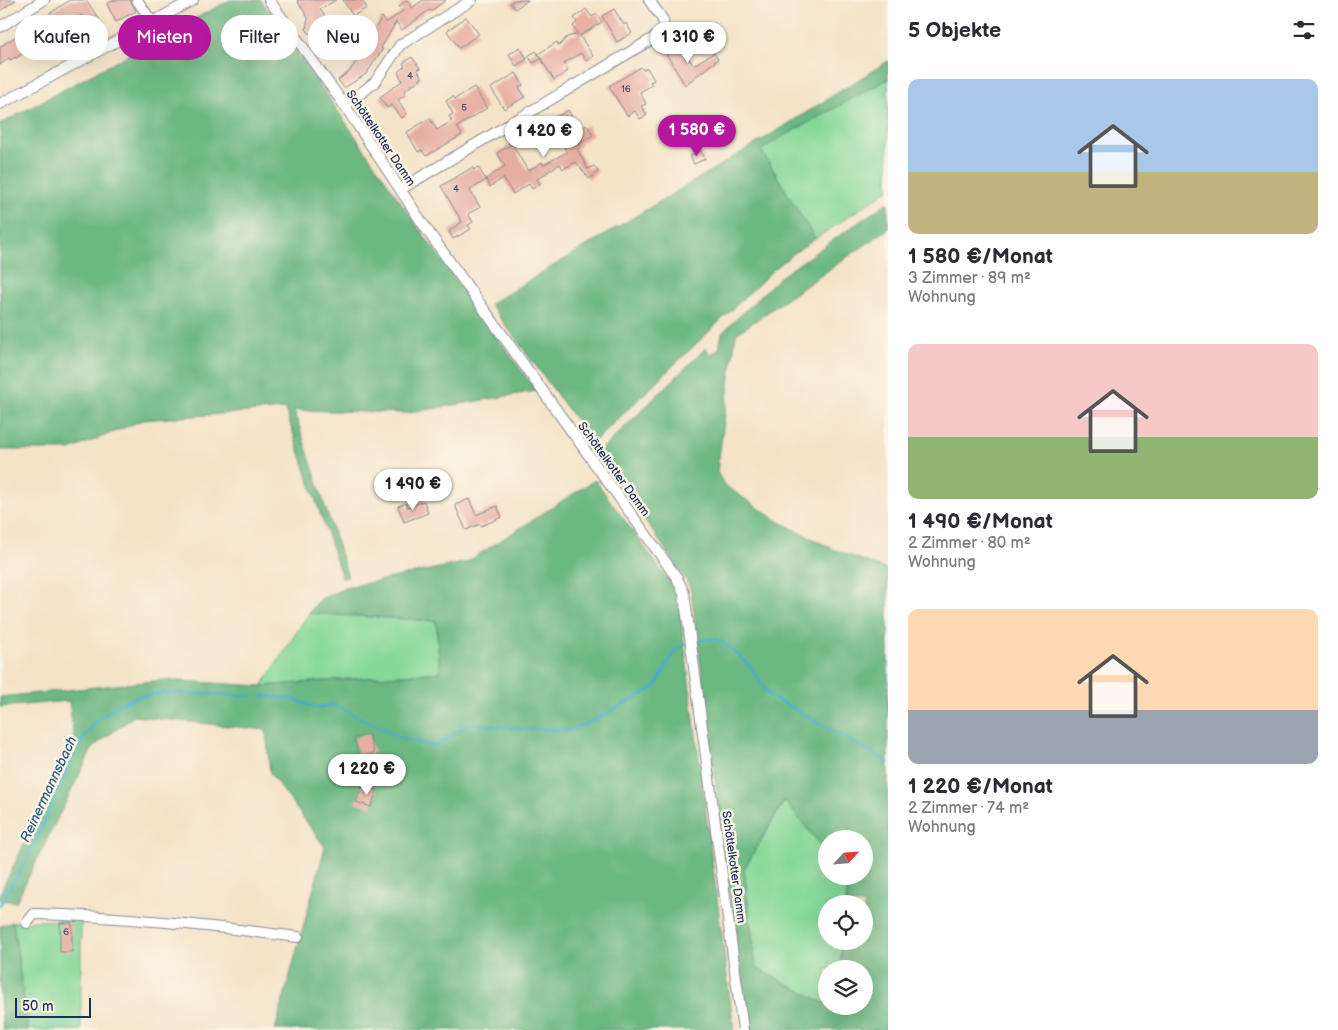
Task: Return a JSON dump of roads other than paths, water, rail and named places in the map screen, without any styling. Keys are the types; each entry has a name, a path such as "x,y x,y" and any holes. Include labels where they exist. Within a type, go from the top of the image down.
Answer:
{"street":[{"path":"0,27 44,0"},
{"path":"137,0 147,15"},
{"path":"165,15 193,0"},
{"name":"Schöttelkotter Damm","path":"269,0 345,106 427,230 677,578 684,593 743,1030"},
{"path":"345,106 375,82 400,45 472,0"},
{"path":"401,189 657,36 664,29 663,20 649,0"},
{"path":"0,104 118,40"},
{"path":"27,922 34,914 94,915 196,924 298,937"}],"waterway":[{"name":"Reinermannsbach","path":"700,641 714,639 722,641 749,665 769,695 888,762"},
{"name":"Reinermannsbach","path":"263,696 293,699 315,708 334,705 404,739 435,746 470,723 523,729 571,730 649,691 657,684 675,650 687,644"},
{"name":"Reinermannsbach","path":"0,905 31,851 77,747 97,720 120,704 137,697 165,693 253,696"}]}
